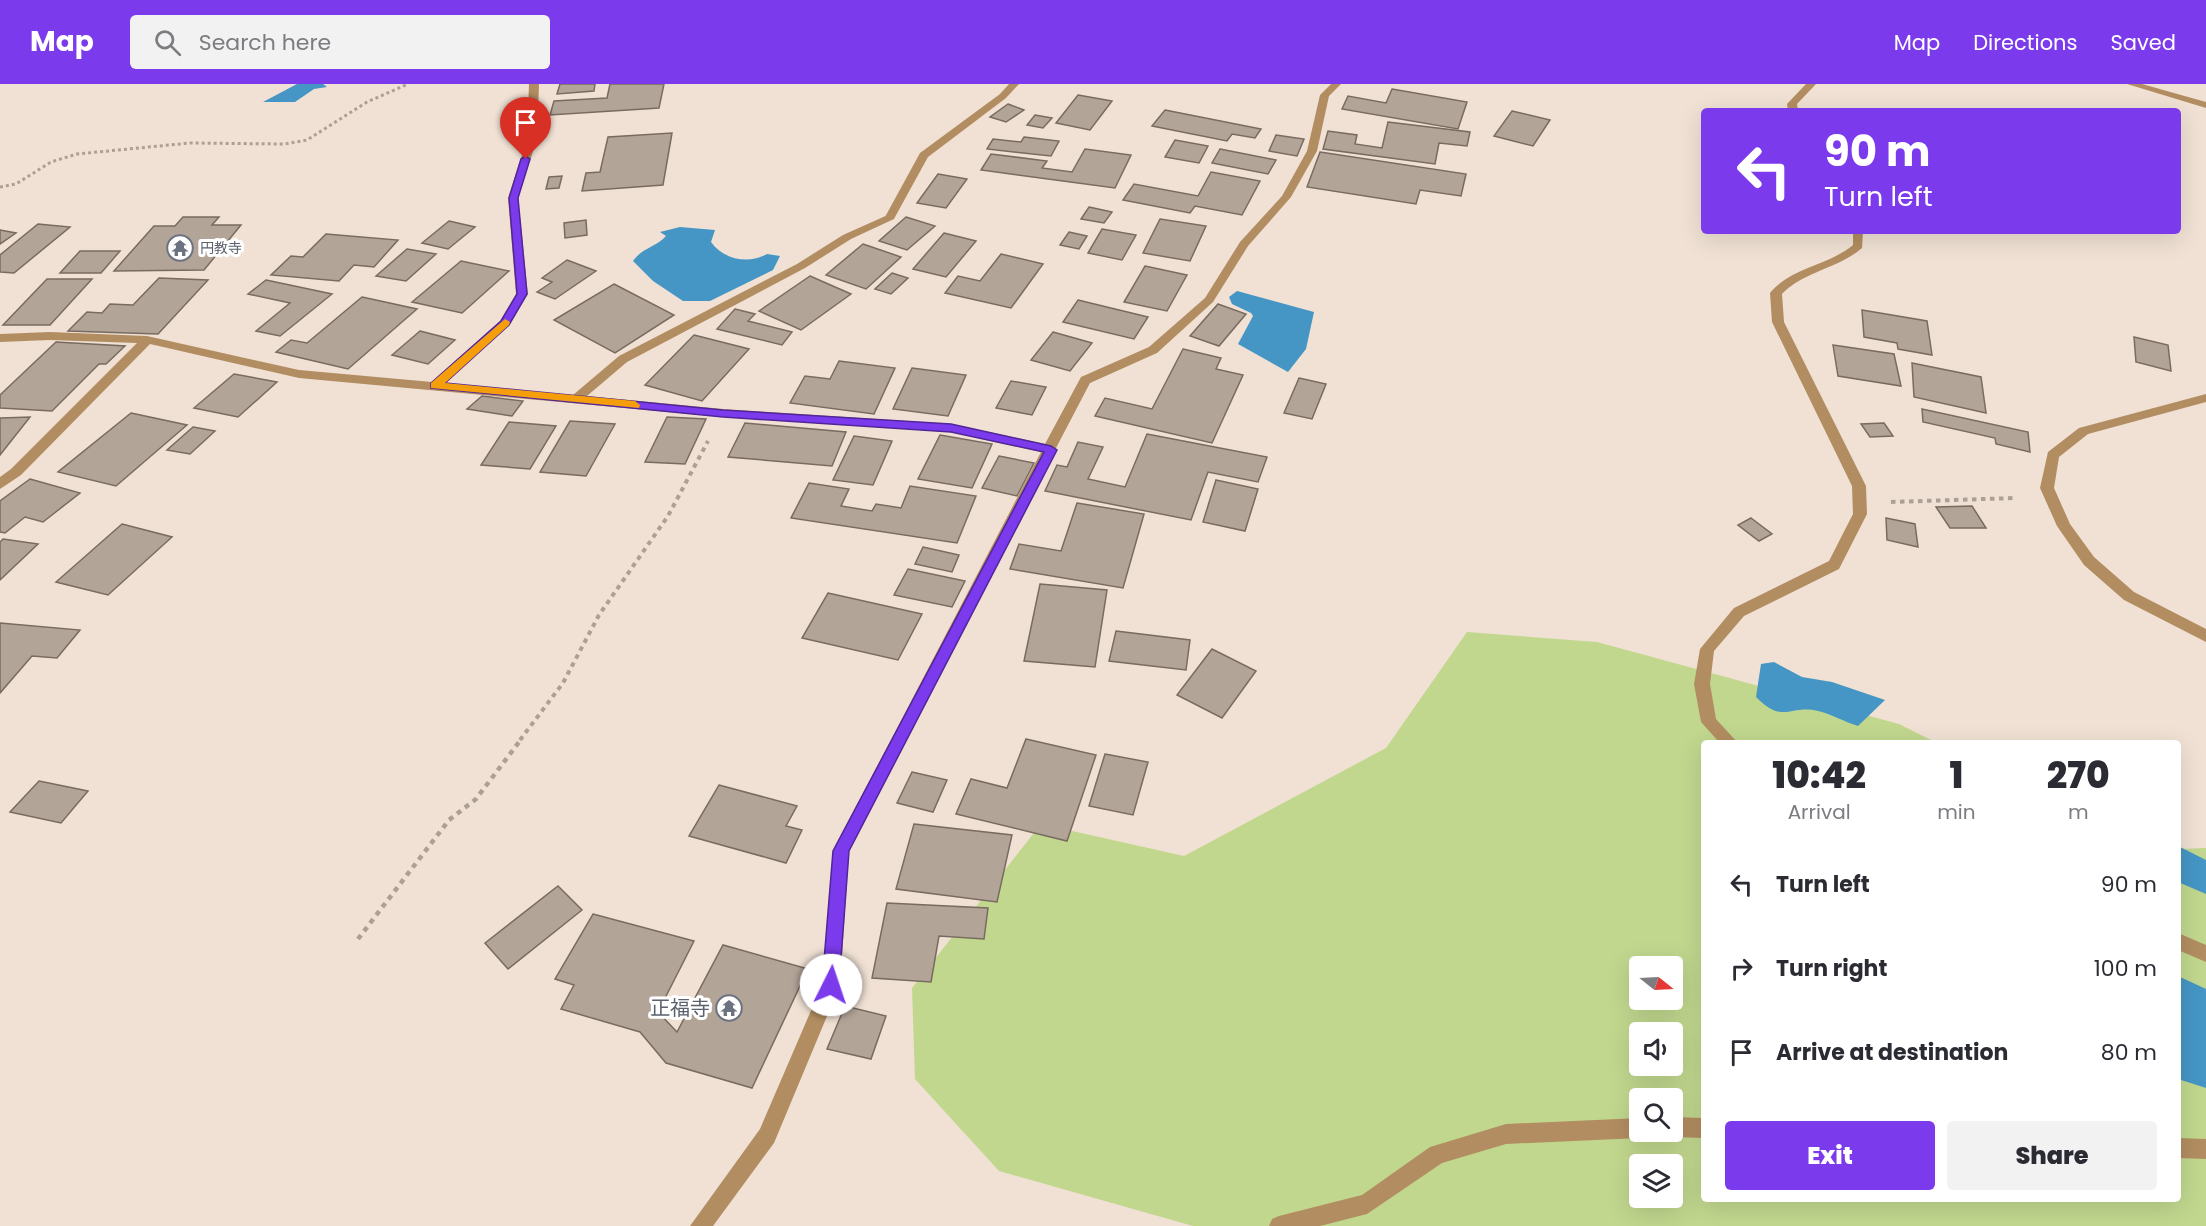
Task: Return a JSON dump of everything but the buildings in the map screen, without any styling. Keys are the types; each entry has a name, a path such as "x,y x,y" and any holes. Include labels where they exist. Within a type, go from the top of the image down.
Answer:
{"street":[{"path":"435,386 505,323 522,294 513,198 532,139 534,84"},
{"path":"576,399 623,359 801,266 847,237 890,217 924,154 1003,96 1014,84"},
{"path":"700,1226 767,1136 831,985 841,851 1051,450 1085,380 1153,350 1209,300 1244,244 1286,197 1312,151 1325,95 1336,84"},
{"path":"1793,108 1792,104 1812,84"},
{"path":"2132,84 2206,105"},
{"path":"1727,740 1709,722 1702,684 1707,649 1739,612 1834,565 1860,514 1859,486 1778,321 1776,293 1785,280 1846,258 1858,246 1858,234"},
{"path":"0,338 50,336 147,340 299,374 723,413 951,428 1051,450"},
{"path":"0,484 16,472 147,340"},
{"path":"2206,398 2084,431 2053,455 2047,488 2064,526 2090,561 2129,596 2206,636"},
{"path":"2181,942 2206,954"},
{"path":"1683,1127 1701,1128"},
{"path":"1279,1226 1367,1204 1437,1154 1506,1134 1629,1128"},
{"path":"2181,1148 2206,1149"}],"path":[{"path":"0,187 16,184 51,162 76,154 190,142 285,144 307,140 367,102 408,84"},
{"path":"358,939 449,820 476,799 563,683 599,615 668,516 723,413"},
{"path":"1860,493 1884,501 1902,503 2026,498 2047,488"}],"green space":[{"path":"1467,632 1597,642 1899,724 1931,740 1701,740 1701,1202 2181,1202 2181,849 2206,848 2206,1226 1193,1226 999,1171 915,1079 912,988 1041,824 1184,856 1386,748"}],"water":[{"path":"297,84 323,84 327,87 314,89 295,102 263,102"},
{"path":"680,227 715,230 711,242 722,253 729,256 744,260 767,254 780,256 773,270 710,301 683,301 653,281 633,261 666,236 660,232"},
{"path":"1237,291 1314,312 1306,349 1288,372 1238,344 1253,316 1232,304 1229,297"},
{"path":"1774,662 1802,677 1832,682 1885,700 1858,726 1818,711 1780,712 1773,710 1756,697 1761,664"},
{"path":"2181,848 2206,860 2206,894 2181,883"},
{"path":"2181,977 2206,989 2206,1088 2181,1080"}],"slow traffic":[{"path":"505,322 435,386 635,405"}],"place":[{"name":"円教寺","path":"180,248"},
{"name":"正福寺","path":"729,1008"}],"route":[{"path":"526,159 513,198 522,294 505,323 435,386 723,413 951,428 1051,450 841,851 831,985"}]}
